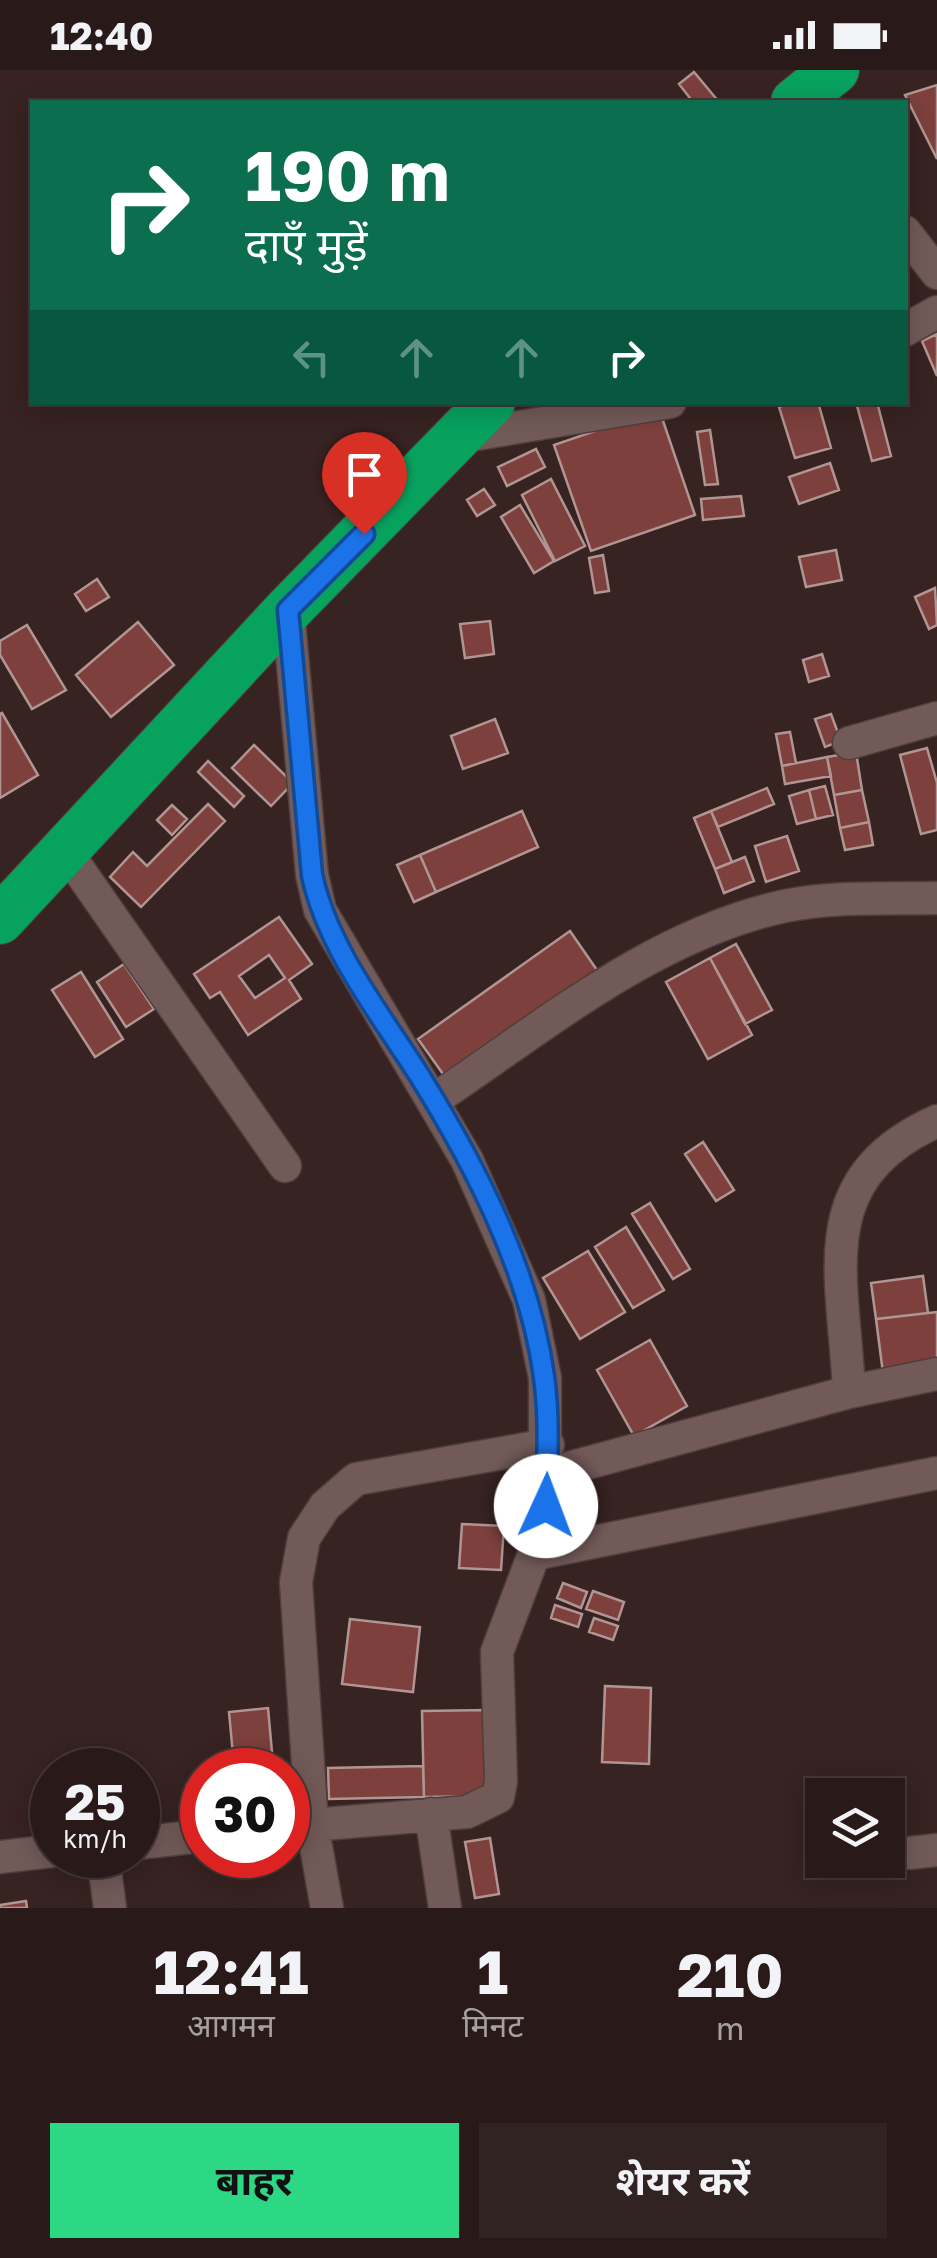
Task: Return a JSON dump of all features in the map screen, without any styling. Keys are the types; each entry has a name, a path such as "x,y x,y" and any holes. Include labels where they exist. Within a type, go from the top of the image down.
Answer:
{"highway":[{"path":"0,920 288,610 488,405"}],"street":[{"path":"908,236 937,273"},
{"path":"908,328 937,312"},
{"path":"459,437 652,405"},
{"path":"288,610 308,838 320,910 334,941 434,1100 466,1160 528,1300 545,1378 547,1460 546,1506 534,1554 497,1652 501,1781 498,1797 467,1812 310,1825"},
{"path":"850,744 937,718"},
{"path":"64,850 285,1166"},
{"path":"434,1100 626,973 708,930 803,904 937,898"},
{"path":"849,1392 842,1224 850,1196 864,1173 890,1149 937,1121"},
{"path":"299,1748 296,1582 304,1538 325,1506 356,1479 547,1460 937,1374"},
{"path":"534,1554 937,1473"},
{"path":"431,1814 445,1908"},
{"path":"0,1857 30,1854"},
{"path":"310,1858 326,1908"},
{"path":"106,1878 110,1908"}],"building":[{"path":"694,72 717,100 691,100 679,84"},
{"path":"937,85 937,159 908,100 905,95"},
{"path":"937,334 937,376 922,341"},
{"path":"819,405 831,448 795,458 779,407"},
{"path":"857,405 878,405 891,456 872,461"},
{"path":"659,409 695,515 591,551 554,445"},
{"path":"710,430 718,484 705,485 697,432"},
{"path":"536,449 545,467 507,486 498,467"},
{"path":"830,463 839,490 799,504 789,477"},
{"path":"551,479 585,546 555,561 522,495"},
{"path":"484,489 495,505 477,516 467,500"},
{"path":"741,496 744,516 703,520 701,499"},
{"path":"520,505 554,561 534,573 501,517"},
{"path":"836,550 842,580 806,587 799,557"},
{"path":"603,555 609,591 595,593 589,558"},
{"path":"97,579 109,597 86,611 75,594"},
{"path":"935,588 937,625 929,629 915,597"},
{"path":"490,621 494,654 465,658 460,624"},
{"path":"138,622 174,665 111,717 76,675"},
{"path":"27,625 66,690 32,709 0,655 0,641"},
{"path":"822,654 829,676 809,682 803,660"},
{"path":"0,714 38,775 0,798"},
{"path":"831,714 841,741 825,747 815,719"},
{"path":"495,719 508,753 463,769 451,736"},
{"path":"790,732 796,763 782,766 776,734"},
{"path":"254,745 293,783 271,806 232,768"},
{"path":"927,748 937,783 937,830 921,834 900,755"},
{"path":"856,752 862,790 834,795 827,757"},
{"path":"827,757 831,776 785,784 782,766"},
{"path":"208,761 244,796 234,807 198,772"},
{"path":"825,786 833,815 816,819 809,790"},
{"path":"767,788 774,804 718,827 711,811"},
{"path":"809,790 816,819 797,824 789,796"},
{"path":"862,790 869,822 840,828 834,795"},
{"path":"208,804 225,821 141,907 110,877 133,852 147,866"},
{"path":"172,805 187,819 172,835 157,820"},
{"path":"522,811 538,847 436,892 420,855"},
{"path":"711,811 732,862 715,869 694,818"},
{"path":"869,822 873,845 845,850 840,828"},
{"path":"787,836 799,871 766,882 755,846"},
{"path":"420,855 436,892 414,902 397,865"},
{"path":"745,857 754,881 724,893 715,869"},
{"path":"279,917 312,964 289,980 301,999 248,1035 220,992 210,998 194,974","holes":["269,955 285,978 255,998 239,976"]},
{"path":"570,931 599,973 448,1081 418,1039"},
{"path":"736,944 772,1010 745,1024 710,958"},
{"path":"710,958 752,1035 708,1059 666,982"},
{"path":"124,964 154,1009 126,1027 97,982"},
{"path":"81,972 123,1039 95,1057 52,990"},
{"path":"703,1142 734,1190 716,1201 685,1154"},
{"path":"650,1203 690,1269 673,1279 632,1214"},
{"path":"626,1227 664,1290 633,1308 595,1247"},
{"path":"588,1251 625,1312 580,1339 543,1278"},
{"path":"923,1276 928,1313 876,1319 871,1283"},
{"path":"937,1312 937,1366 883,1373 876,1319"},
{"path":"650,1340 687,1406 634,1436 597,1370"},
{"path":"462,1524 504,1526 501,1570 459,1568"},
{"path":"563,1583 587,1592 581,1608 557,1598"},
{"path":"593,1591 624,1602 618,1620 586,1609"},
{"path":"555,1605 582,1614 578,1627 551,1618"},
{"path":"594,1618 618,1626 613,1640 589,1632"},
{"path":"350,1619 420,1627 413,1692 342,1684"},
{"path":"605,1686 651,1688 649,1764 602,1762"},
{"path":"268,1708 272,1748 232,1748 229,1712"},
{"path":"489,1710 491,1796 424,1797 422,1711"},
{"path":"423,1766 424,1797 329,1799 328,1768"},
{"path":"490,1838 499,1894 475,1898 465,1842"},
{"path":"26,1901 27,1908 0,1908 0,1905"}],"route":[{"path":"364,534 288,610 312,875 320,910 334,941 434,1100 491,1212 528,1300 545,1378 546,1506"}]}
